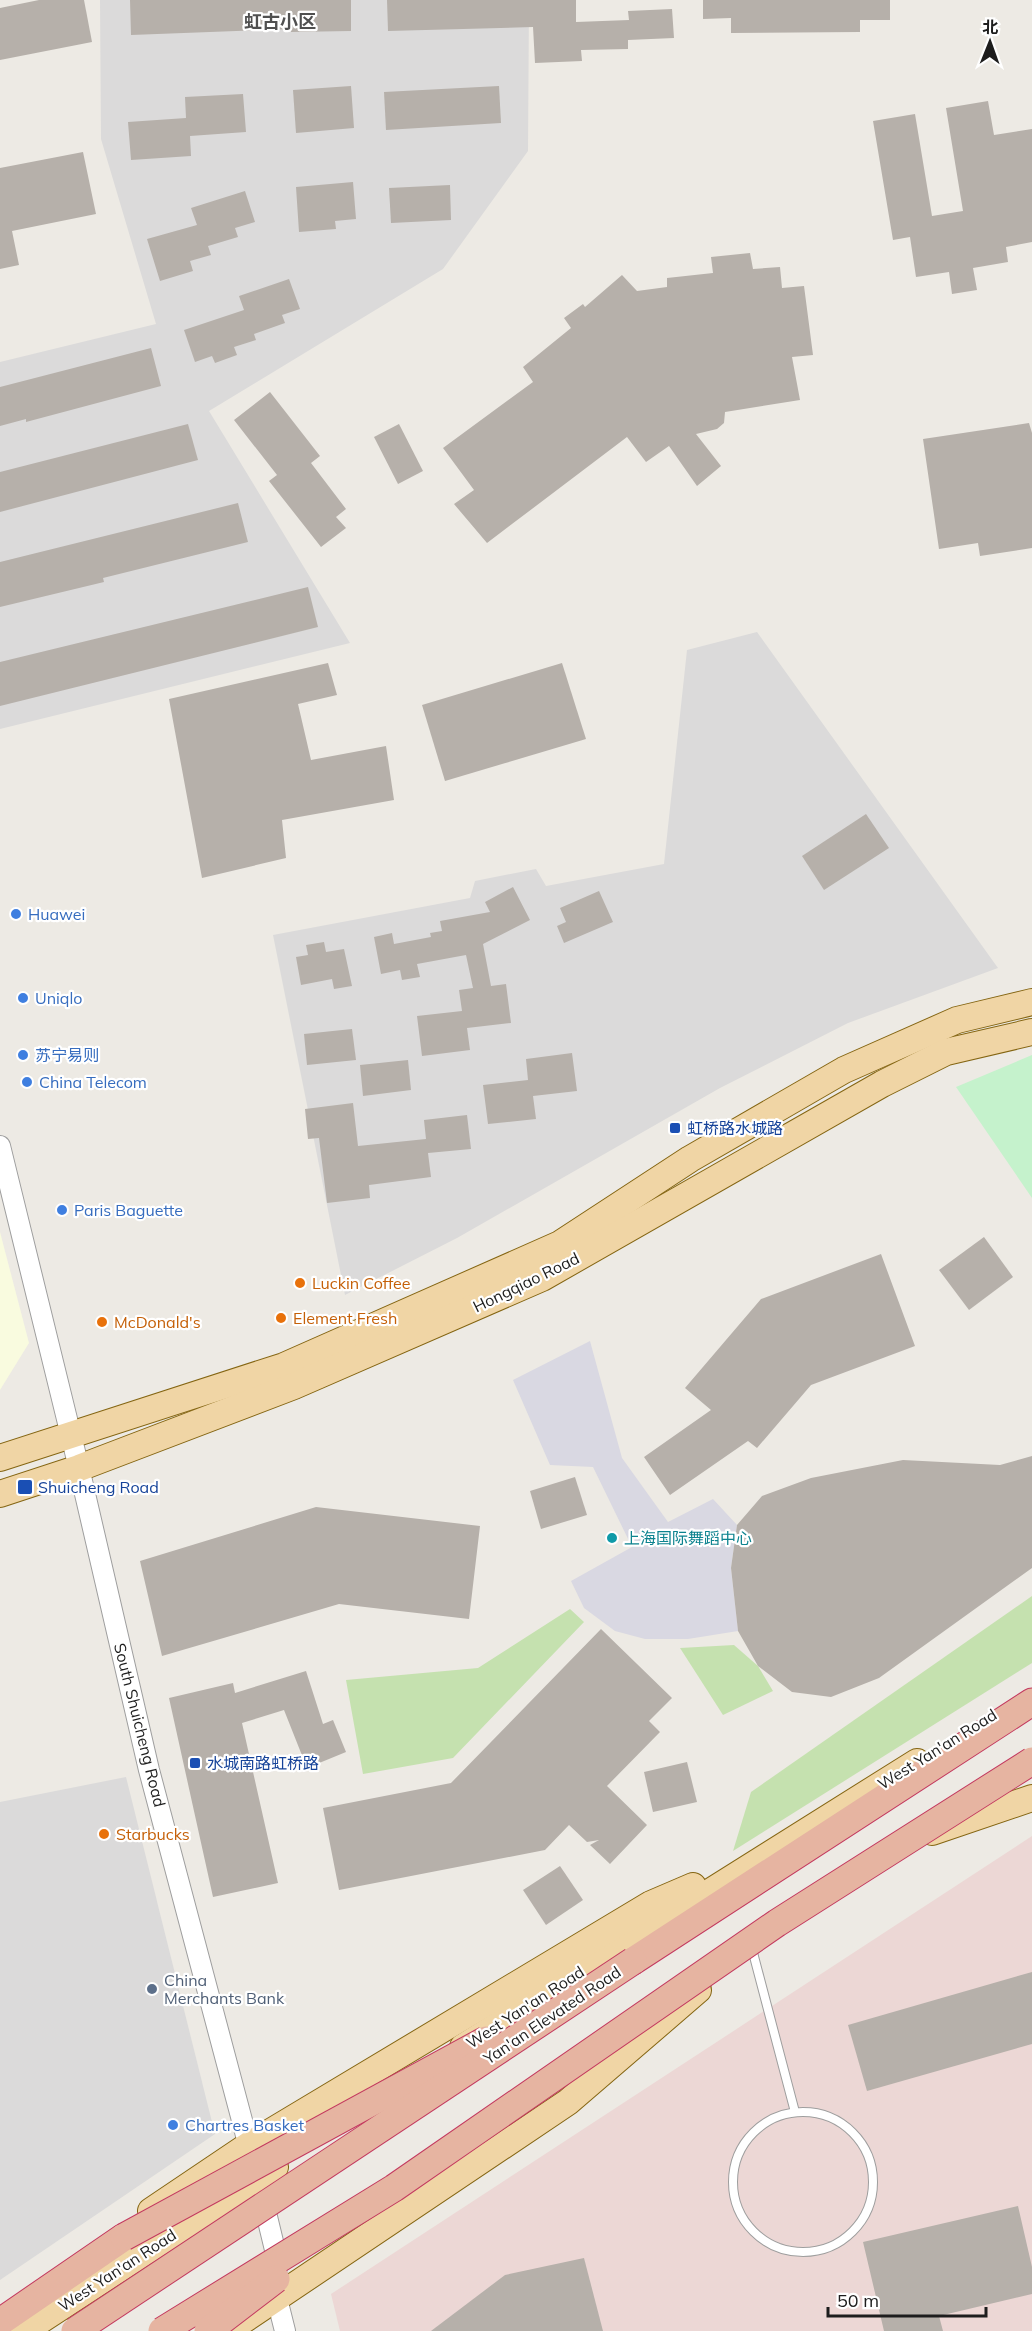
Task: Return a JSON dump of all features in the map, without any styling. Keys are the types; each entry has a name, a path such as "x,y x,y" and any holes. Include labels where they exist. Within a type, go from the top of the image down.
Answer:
{"highway":[{"name":"Yan'an Elevated Road","path":"75,2331 633,1961 1032,1702"},
{"path":"208,2331 394,2188 777,1923 1032,1761"},
{"path":"0,2322 124,2236 633,1961"},
{"path":"162,2331 394,2188"}],"main road":[{"name":"Hongqiao Road","path":"0,1458 284,1366 560,1244 690,1159 844,1070 957,1020 1032,1002"},
{"name":"Hongqiao Road","path":"0,1494 79,1468 294,1386 542,1278 882,1084 946,1052 1032,1032"},
{"name":"West Yan'an Road","path":"24,2331 257,2179 762,1858 1032,1692"},
{"path":"156,2331 751,1945 1032,1768"},
{"path":"932,1832 1032,1798"},
{"path":"0,2311 249,2145 651,1904 762,1858"},
{"path":"227,2331 568,2102 751,1945"}],"street":[{"path":"0,1146 79,1468"},
{"name":"South Shuicheng Road","path":"79,1468 149,1770 276,2254 277,2299 285,2331"}],"lane":[{"path":"751,1945 795,2112"},
{"path":"795,2112 817,2113 838,2121 855,2135 867,2153 873,2174 872,2196 864,2217 850,2234 841,2240 831,2246 810,2252 785,2251 763,2241 745,2224 734,2202 733,2194 732,2177 737,2154 751,2133 771,2119 795,2112"}],"shaded area":[{"path":"100,0 529,0 528,151 443,269 209,411 350,643 0,729 0,362 156,324 101,139"},
{"path":"757,632 998,968 848,1023 720,1088 457,1238 345,1295 273,935 470,898 475,881 536,869 546,886 664,864 687,650"},
{"path":"0,1232 29,1343 0,1390"},
{"path":"590,1341 622,1458 668,1522 713,1499 737,1525 731,1568 738,1631 688,1639 645,1639 615,1631 584,1608 571,1581 632,1547 593,1467 550,1465 513,1380"},
{"path":"126,1777 215,2134 0,2280 0,1802"},
{"path":"1032,1836 1032,2331 340,2331 331,2294"}],"green space":[{"path":"1032,1055 1032,1198 956,1087"},
{"path":"1032,1596 1032,1663 733,1851 751,1792"},
{"path":"570,1609 584,1622 453,1758 363,1774 346,1680 478,1668"},
{"path":"734,1645 758,1666 773,1691 723,1715 680,1648"}],"building":[{"path":"39,0 84,0 92,42 0,60 0,8"},
{"path":"130,0 351,0 351,31 291,32 291,29 131,35"},
{"path":"387,0 576,0 576,22 629,20 628,11 672,9 674,38 628,40 628,49 581,50 582,61 535,63 533,27 388,31"},
{"path":"703,0 890,0 890,20 860,20 860,32 731,33 731,18 703,19"},
{"path":"351,86 354,128 296,133 293,90"},
{"path":"499,86 501,123 386,130 384,92"},
{"path":"243,94 246,132 190,136 191,156 131,160 128,122 186,118 185,97"},
{"path":"988,101 994,135 1032,129 1032,242 1006,247 1008,262 973,268 977,290 952,294 949,272 916,277 910,237 893,240 873,121 915,114 932,216 963,211 946,108"},
{"path":"83,152 96,214 12,231 19,265 0,269 0,168"},
{"path":"353,182 356,219 335,221 336,229 299,232 296,187"},
{"path":"450,185 451,220 391,223 389,188"},
{"path":"245,191 255,222 235,228 238,237 208,246 211,255 190,261 193,271 160,281 147,239 197,225 191,208"},
{"path":"750,253 753,269 780,267 782,288 804,286 813,355 792,357 800,400 725,412 724,423 717,429 696,434 721,466 697,486 669,446 646,462 627,437 487,543 454,504 474,490 443,448 533,382 523,367 571,328 564,318 583,304 585,307 622,275 637,291 667,287 667,278 713,273 711,257"},
{"path":"289,279 300,309 282,315 285,323 254,334 256,340 234,347 237,355 215,363 212,356 195,362 184,330 244,310 239,296"},
{"path":"151,348 161,386 26,422 26,419 0,426 0,387"},
{"path":"270,392 320,456 311,463 346,509 336,517 346,528 321,547 269,481 277,475 234,420"},
{"path":"1029,423 1032,433 1032,548 980,556 978,543 939,549 923,439"},
{"path":"188,424 198,460 0,512 0,472"},
{"path":"399,424 423,471 398,484 374,437"},
{"path":"238,503 248,542 103,578 104,582 0,607 0,562"},
{"path":"308,587 318,627 0,706 0,662"},
{"path":"328,663 337,695 298,704 311,760 386,746 394,800 282,820 286,858 202,878 169,699"},
{"path":"562,663 586,739 445,781 422,705"},
{"path":"866,814 889,848 824,890 802,856"},
{"path":"513,887 530,920 483,944 491,986 506,984 511,1023 467,1028 470,1050 422,1056 417,1016 462,1011 459,990 473,988 466,955 417,964 420,977 402,980 400,970 381,974 374,937 392,933 394,944 431,937 430,933 442,931 440,921 490,912 485,902"},
{"path":"599,891 613,922 564,943 557,926 566,922 560,908"},
{"path":"324,942 326,952 344,949 352,986 334,989 332,979 301,985 296,957 308,955 306,945"},
{"path":"352,1029 356,1060 307,1065 304,1034"},
{"path":"572,1053 577,1091 533,1096 536,1119 488,1124 483,1085 528,1080 526,1059"},
{"path":"408,1060 411,1090 363,1096 360,1065"},
{"path":"353,1103 358,1146 426,1139 424,1120 467,1115 471,1149 428,1153 431,1177 369,1185 370,1198 327,1203 319,1138 308,1139 305,1109"},
{"path":"984,1237 1013,1277 969,1310 939,1270"},
{"path":"881,1254 915,1346 811,1385 757,1448 748,1441 670,1495 644,1457 711,1410 685,1388 761,1299"},
{"path":"1032,1456 1032,1568 879,1678 831,1697 792,1692 758,1666 738,1631 731,1568 737,1525 762,1496 811,1478 903,1460 1000,1465"},
{"path":"575,1477 587,1515 541,1529 530,1491"},
{"path":"316,1507 480,1526 469,1619 339,1604 162,1656 140,1561"},
{"path":"601,1629 672,1698 649,1721 660,1732 607,1786 647,1825 610,1864 590,1845 599,1840 587,1842 569,1825 545,1850 339,1890 323,1808 451,1783"},
{"path":"306,1671 323,1724 333,1720 346,1752 307,1768 284,1710 242,1723 278,1883 213,1897 169,1698 233,1683 235,1693"},
{"path":"687,1762 697,1802 653,1812 644,1772"},
{"path":"560,1866 583,1900 546,1925 523,1890"},
{"path":"1032,1972 1032,2044 867,2091 848,2025"},
{"path":"1018,2206 1032,2267 1032,2294 939,2316 943,2331 884,2331 863,2242"},
{"path":"584,2258 603,2331 431,2331 505,2275"}],"place":[{"name":"Huawei","path":"16,914"},
{"name":"Uniqlo","path":"23,998"},
{"name":"苏宁易则","path":"23,1055"},
{"name":"China Telecom","path":"27,1082"},
{"name":"虹桥路水城路","path":"675,1128"},
{"name":"Paris Baguette","path":"62,1210"},
{"name":"Luckin Coffee","path":"300,1283"},
{"name":"Element Fresh","path":"281,1318"},
{"name":"McDonald's","path":"102,1322"},
{"name":"Shuicheng Road","path":"25,1487"},
{"name":"上海国际舞蹈中心","path":"612,1538"},
{"name":"水城南路虹桥路","path":"195,1763"},
{"name":"Starbucks","path":"104,1834"},
{"name":"China Merchants Bank","path":"152,1989"},
{"name":"Chartres Basket","path":"173,2125"}],"district":[{"name":"虹古小区","path":"280,21"}]}
